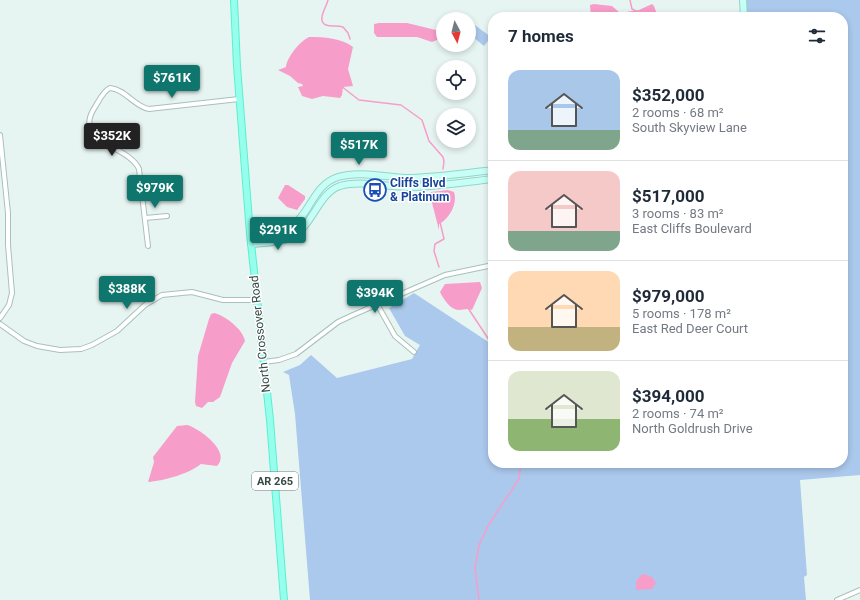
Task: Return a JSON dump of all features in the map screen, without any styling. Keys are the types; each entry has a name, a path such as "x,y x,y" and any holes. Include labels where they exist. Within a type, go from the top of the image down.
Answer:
{"main road":[{"name":"North Crossover Road","path":"234,0 239,99 250,234 264,362 284,600"}],"street":[{"path":"744,0 744,12"},
{"path":"148,246 138,166 133,160 97,138 89,127 92,112 105,91 110,88 116,89 141,107 149,109 239,99"},
{"path":"0,135 12,293 9,305 0,318"},
{"path":"250,234 270,233 291,227 300,218 316,193 327,183 345,175 412,178 488,170"},
{"path":"251,244 278,242 297,234 304,228 325,199 339,187 359,184 408,187 488,179"},
{"path":"145,218 167,216"},
{"path":"264,362 279,360 296,354 338,322 377,304 445,275 466,269 488,266"},
{"path":"0,324 24,341 37,346 60,350 81,349 92,345 116,331 145,305 162,295 192,292 223,300 257,300"},
{"path":"377,304 395,336 414,352"},
{"path":"837,600 860,590"}],"shaded area":[{"path":"743,0 860,0 860,475 800,480 807,575 804,577 806,600 310,600 295,414 289,375 283,372 300,365 311,355 337,378 412,359 420,345 405,336 389,308 414,293 488,342 488,468 848,468 848,12 744,12"},
{"path":"652,4 656,12 626,12 639,10"},
{"path":"590,5 612,6 619,12 591,12"},
{"path":"407,23 436,30 436,40 432,42 417,37 377,37 374,33 374,24"},
{"path":"476,26 488,35 488,41 484,46 476,40"},
{"path":"309,37 338,40 353,47 348,69 353,86 343,87 340,98 323,96 312,99 302,96 298,87 303,86 302,84 278,70 286,67 294,50"},
{"path":"285,185 288,185 305,196 305,199 297,210 287,207 278,198"},
{"path":"448,190 454,192 454,206 446,219 439,224 439,230 430,195 431,192"},
{"path":"480,282 482,288 472,310 459,310 453,308 447,303 440,292 445,284"},
{"path":"214,313 223,317 237,327 244,336 245,341 232,363 220,397 213,402 208,402 202,408 196,406 195,402 198,356 209,319 211,314"},
{"path":"187,425 199,431 212,441 220,454 221,460 217,466 201,464 190,471 148,482 154,462 153,457 177,426"},
{"path":"644,574 652,577 656,583 652,589 636,590 636,582 641,575"}],"waterway":[{"path":"328,0 322,17 323,23 328,26 343,27 348,33 350,39"},
{"path":"630,0 632,9 636,11"},
{"path":"341,86 359,100 401,105 422,120 429,141 443,157 443,169"},
{"path":"439,267 434,251 435,244 444,239 440,222"},
{"path":"468,308 488,338"},
{"path":"479,600 475,568 479,545 489,524 519,479 520,468"}],"place":[{"name":"Cliffs Blvd & Platinum","path":"375,190"}]}
